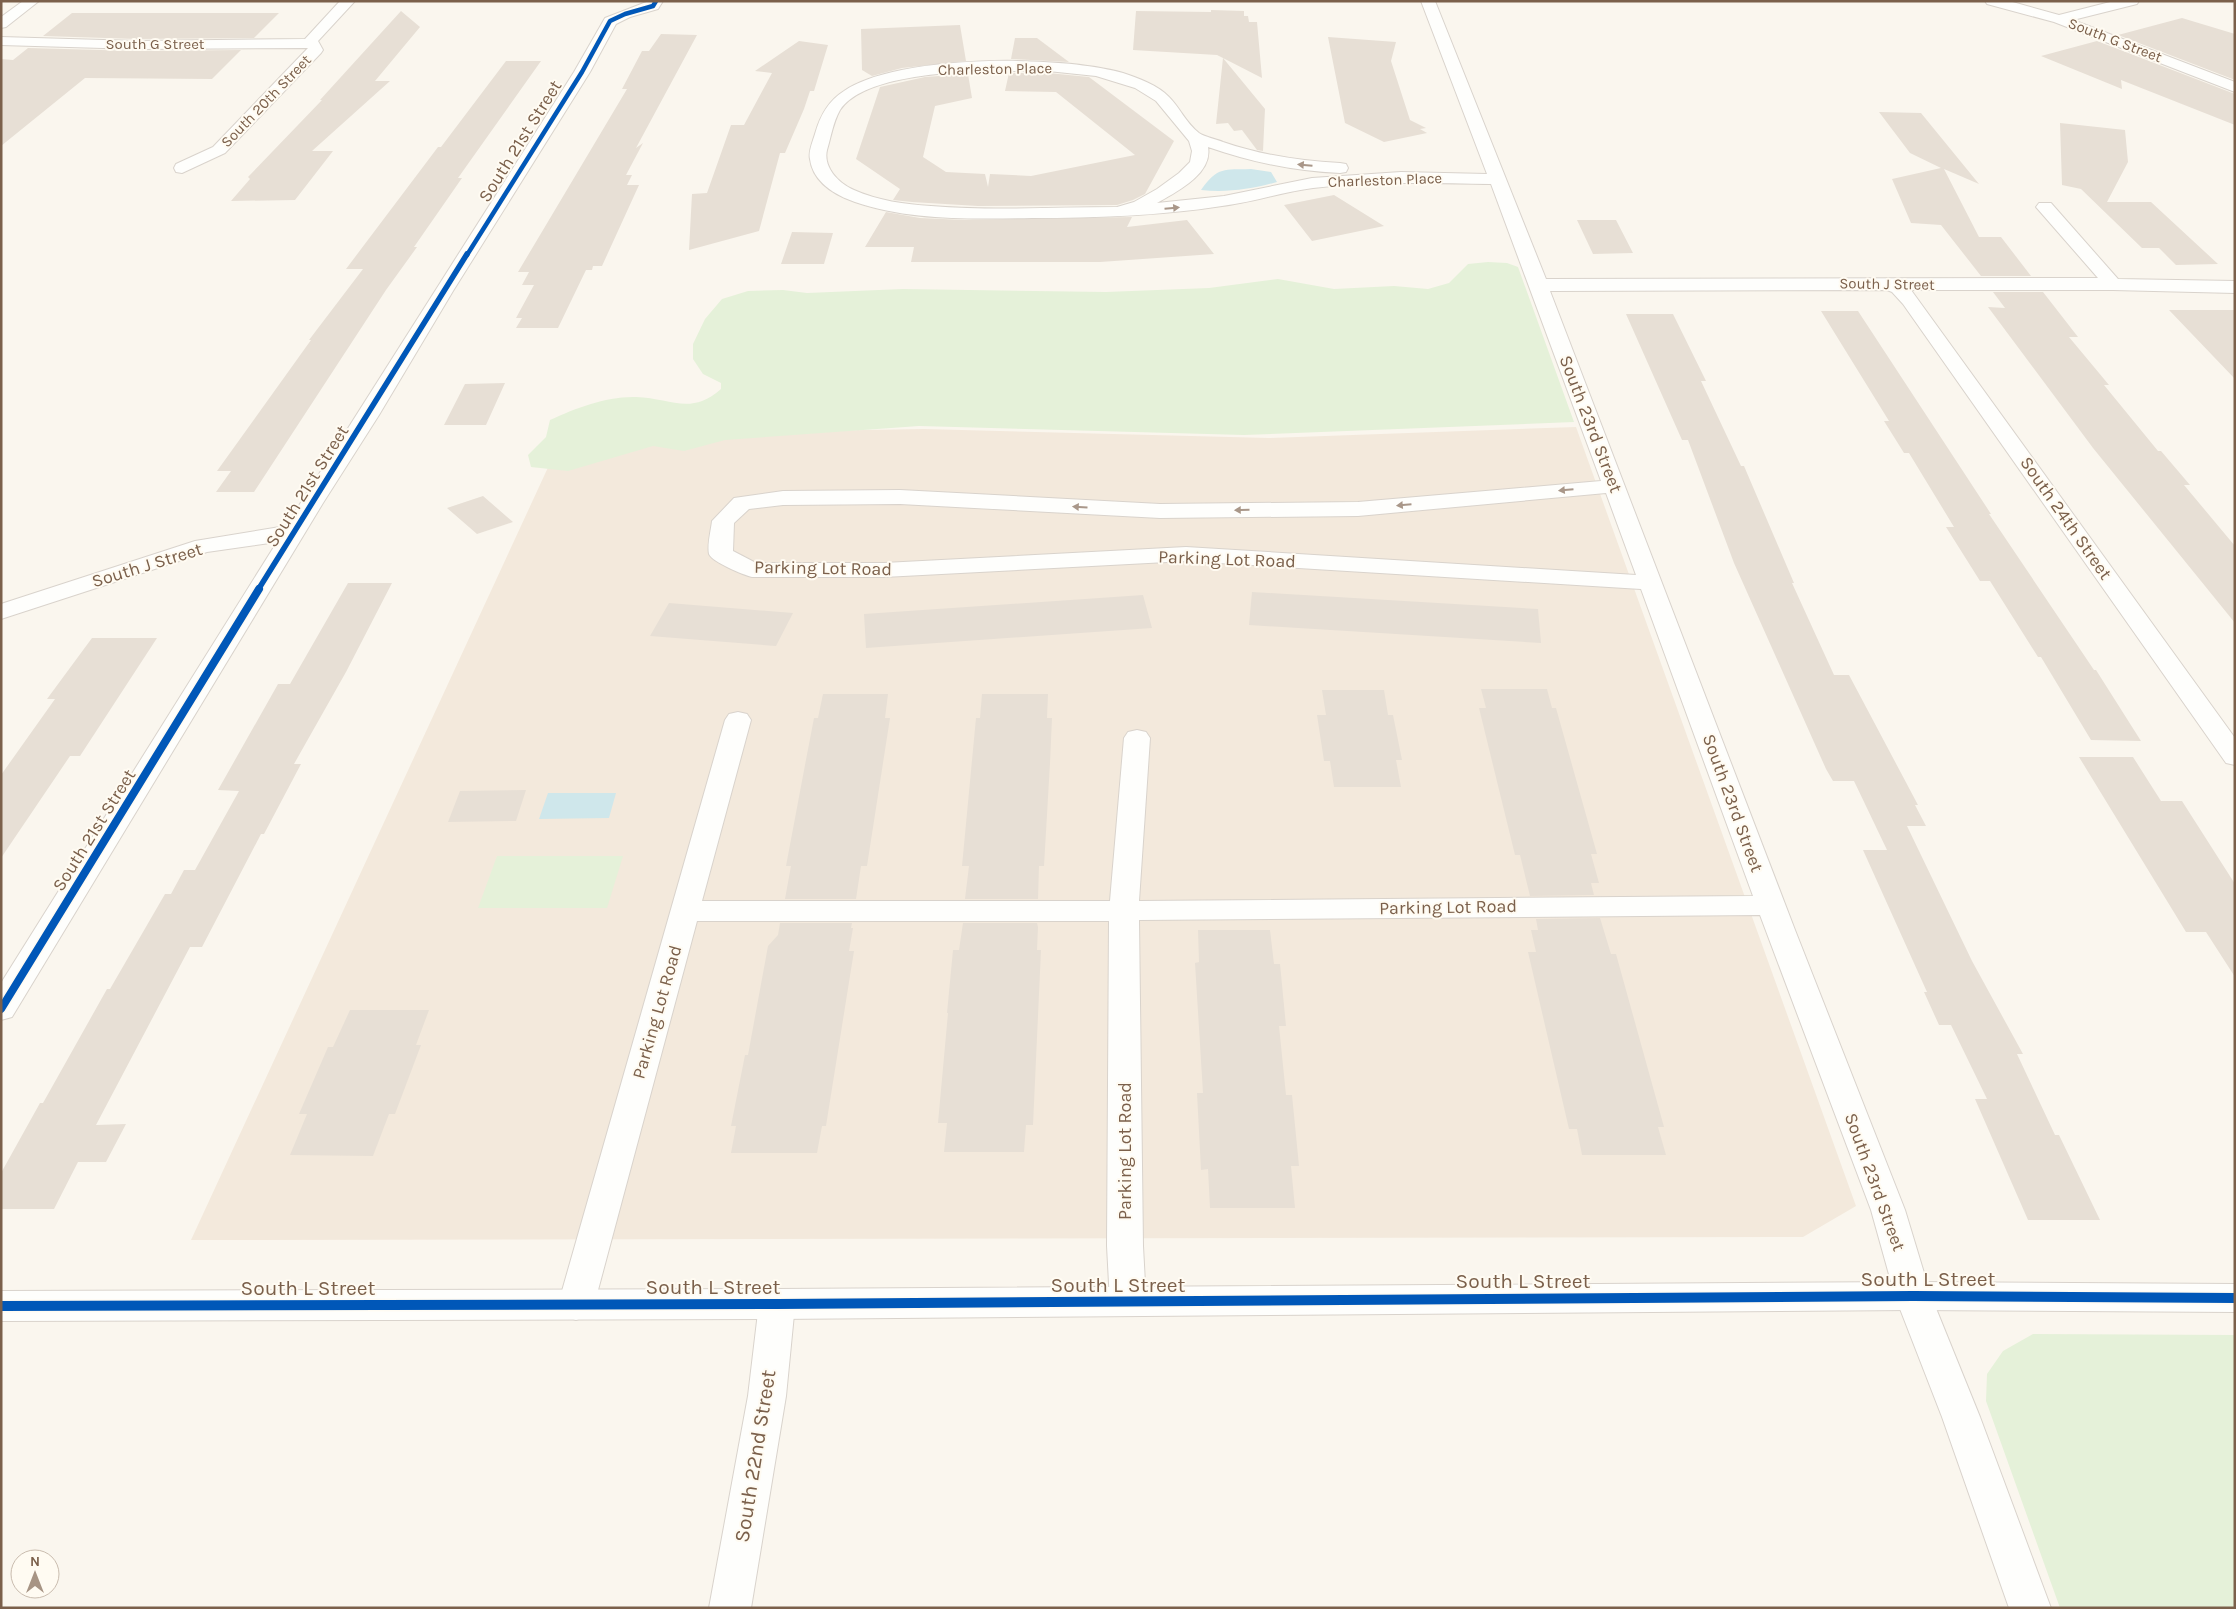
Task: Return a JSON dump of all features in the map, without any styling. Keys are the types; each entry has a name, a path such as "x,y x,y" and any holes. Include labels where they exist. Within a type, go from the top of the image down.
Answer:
{"street":[{"path":"1,24 32,1"},
{"name":"South 20th Street","path":"182,168 219,150 316,50 315,45 309,43 348,1"},
{"name":"South 21st Street","path":"1,1009 295,532 582,72 610,21 625,14 653,6 656,1"},
{"name":"South 23rd Street","path":"1428,1 1539,285 1771,905 1888,1210 1914,1296 1961,1417 2030,1608"},
{"name":"South G Street","path":"1992,1 2059,20 2235,87"},
{"path":"2059,20 2132,1"},
{"name":"South G Street","path":"1,41 135,44 309,43"},
{"name":"Charleston Place","path":"1124,212 1189,174 1200,162 1200,148 1160,97 1147,88 1106,74 1057,68 956,68 897,77 864,87 848,95 837,104 830,116 817,157 817,164 822,174 833,185 850,194 872,202 900,208 962,214 1124,212 1224,201 1312,183 1401,177 1496,174"},
{"name":"Charleston Place","path":"1192,136 1225,149 1257,158 1295,164 1332,168 1496,174"},
{"path":"2045,207 2113,284"},
{"name":"South J Street","path":"1539,285 1744,283 1891,285 2113,284 2235,287"},
{"name":"South 24th Street","path":"1891,285 1899,288 1916,307 2235,757"},
{"name":"Parking Lot Road","path":"1615,486 1358,509 1160,511 900,497 783,498 742,503 723,521 722,554 752,570 884,570 1186,554 1651,583"},
{"name":"South J Street","path":"1,612 203,546 295,532"},
{"name":"Parking Lot Road","path":"576,1305 738,720"},
{"name":"Parking Lot Road","path":"1128,1302 1125,1246 1124,911 1136,738"},
{"name":"Parking Lot Road","path":"1124,911 1771,905"},
{"path":"685,911 1124,911"},
{"name":"South L Street","path":"1,1306 776,1304 1914,1296 2235,1298"},
{"name":"South 22nd Street","path":"730,1608 767,1396 776,1304"}],"shaded area":[{"path":"1576,427 1856,1206 1803,1237 191,1240 563,435 924,429 1269,438"}],"green space":[{"path":"1507,263 1518,267 1574,422 1244,435 919,426 725,440 684,451 653,446 568,471 531,467 528,455 546,437 550,420 581,407 625,397 690,404 700,402 721,389 721,383 703,374 693,359 693,344 705,319 722,299 748,291 783,290 807,293 903,289 1106,292 1209,288 1278,279 1334,289 1394,286 1428,289 1449,283 1468,264"},
{"path":"497,856 623,856 607,908 478,908"},
{"path":"2033,1334 2235,1335 2235,1608 2060,1608 1986,1401 1987,1374 2003,1351"}],"water":[{"path":"1234,169 1271,172 1277,182 1239,190 1201,190 1217,173"},
{"path":"548,793 616,793 609,818 539,819"}],"building":[{"path":"1211,10 1244,11 1244,16 1248,16 1249,22 1257,22 1262,78 1217,55 1133,50 1136,11 1211,12"},
{"path":"401,11 420,27 375,81 390,81 312,151 333,151 295,200 231,201 250,179 248,177 322,100 320,100"},
{"path":"72,13 279,13 254,38 137,39 43,36"},
{"path":"2182,18 2235,34 2235,80 2118,35"},
{"path":"960,25 966,61 902,68 872,76 862,70 861,29"},
{"path":"661,34 697,35 636,148 643,143 626,175 632,175 627,185 639,185 602,266 593,266 592,270 586,270 558,328 516,328 522,318 516,318 534,285 522,285 529,272 518,272 627,89 622,89 642,51 649,51"},
{"path":"1328,37 1396,42 1391,61 1410,120 1426,128 1420,129 1427,133 1384,142 1345,123"},
{"path":"1015,38 1037,38 1069,62 1011,59"},
{"path":"799,41 828,45 814,91 810,91 785,153 780,153 759,231 689,250 692,194 707,193 731,125 744,125 772,73 755,71"},
{"path":"2097,41 2235,94 2235,125 2121,80 2122,89 2041,56"},
{"path":"28,48 137,51 241,50 212,79 85,78 1,146 1,59 13,60"},
{"path":"1223,58 1265,109 1263,151 1257,150 1242,130 1234,131 1228,123 1216,124"},
{"path":"506,61 541,61 458,178 462,178 414,247 417,247 386,290 254,492 216,492 231,471 217,471 311,340 309,340 363,269 346,269"},
{"path":"1009,73 1048,73 1089,77 1174,141 1145,194 1117,205 978,206 893,200 900,189 856,159 880,87 925,77 968,74 972,98 935,106 923,157 946,172 985,174 988,187 990,174 1031,176 1135,155 1056,92 1005,91"},
{"path":"1879,112 1921,113 1979,184 1944,169 1979,237 2001,237 2031,276 1981,276 1941,225 1911,223 1892,179 1941,168 1910,153"},
{"path":"2060,123 2125,130 2128,162 2107,202 2151,202 2218,264 2176,265 2159,248 2142,248 2081,189 2062,185"},
{"path":"1334,195 1384,226 1312,241 1284,205"},
{"path":"886,212 920,218 965,220 1132,217 1127,227 1187,220 1214,254 1100,262 911,262 914,247 865,247"},
{"path":"1577,220 1616,220 1633,253 1593,254"},
{"path":"792,232 833,233 824,264 781,264"},
{"path":"1993,292 2043,292 2078,337 2069,337 2109,385 2104,385 2158,451 2161,451 2190,485 2184,485 2235,546 2235,623 2093,448 1988,307 2005,308"},
{"path":"2169,310 2235,310 2235,379"},
{"path":"1821,311 1858,311 1991,514 1989,514 2094,670 2096,670 2141,741 2091,740 2041,657 2038,657 1990,581 1980,581 1946,527 1954,527 1909,453 1904,453 1884,421 1889,421"},
{"path":"1626,314 1673,314 1706,381 1701,381 1741,466 1744,466 1794,583 1792,583 1834,675 1849,675 1918,805 1915,805 1926,826 1907,826 1972,961 2023,1054 2017,1054 2055,1135 2059,1135 2100,1220 2028,1220 1975,1099 1987,1099 1951,1025 1939,1025 1924,992 1927,992 1863,850 1887,850 1854,781 1833,781 1826,769 1734,563 1688,440 1682,440"},
{"path":"505,383 486,425 444,425 465,384"},
{"path":"483,496 513,522 477,534 447,508"},
{"path":"348,583 392,583 346,672 294,764 301,764 264,834 261,834 202,947 190,947 96,1125 126,1124 106,1162 78,1162 54,1209 1,1209 1,1173 107,989 110,989 165,894 171,894 184,870 195,870 239,791 218,790 278,684 290,684"},
{"path":"1252,592 1538,609 1541,643 1249,625"},
{"path":"1143,595 1152,628 866,648 864,614"},
{"path":"669,603 793,613 776,646 650,636"},
{"path":"92,638 157,638 80,756 70,756 1,858 1,775 55,699 47,699"},
{"path":"1481,689 1547,689 1552,708 1556,708 1597,854 1591,854 1599,883 1591,883 1594,895 1530,896 1520,855 1515,855 1479,708 1486,708"},
{"path":"1322,690 1384,690 1388,715 1393,715 1402,760 1396,760 1401,787 1334,787 1330,761 1324,761 1317,715 1326,715"},
{"path":"823,694 888,694 885,718 890,718 867,866 861,866 856,899 785,899 791,866 786,866 814,718 818,718"},
{"path":"982,694 1048,694 1047,718 1052,718 1050,763 1044,866 1039,866 1038,899 965,899 969,866 962,866 976,718 980,718"},
{"path":"2079,757 2133,757 2161,801 2182,801 2235,884 2235,977 2206,932 2186,932"},
{"path":"526,790 516,821 448,822 460,791"},
{"path":"1600,918 1611,954 1616,954 1664,1127 1658,1127 1666,1155 1582,1155 1577,1129 1569,1129 1528,952 1536,952 1531,930 1538,930 1536,919"},
{"path":"780,923 852,923 851,928 853,928 849,951 854,951 826,1126 822,1126 817,1153 731,1153 736,1126 731,1126 745,1055 748,1055 768,946 778,935"},
{"path":"963,923 1037,923 1037,950 1041,950 1033,1125 1026,1125 1024,1152 944,1152 947,1123 938,1123 947,1013 953,950 959,950"},
{"path":"1198,930 1270,930 1274,964 1280,964 1286,1026 1279,1026 1286,1095 1292,1095 1299,1166 1291,1166 1295,1208 1210,1208 1208,1169 1201,1170 1197,1093 1203,1093 1195,963 1199,962"},
{"path":"350,1010 429,1010 416,1045 421,1045 395,1114 389,1114 373,1156 290,1155 307,1114 299,1114 328,1047 333,1047"}],"cycle path":[{"path":"1,1009 312,503 369,415 444,291 582,72 610,21 625,14 653,6 656,1"},
{"path":"1,1306 777,1304 1913,1296 2235,1298"}]}
